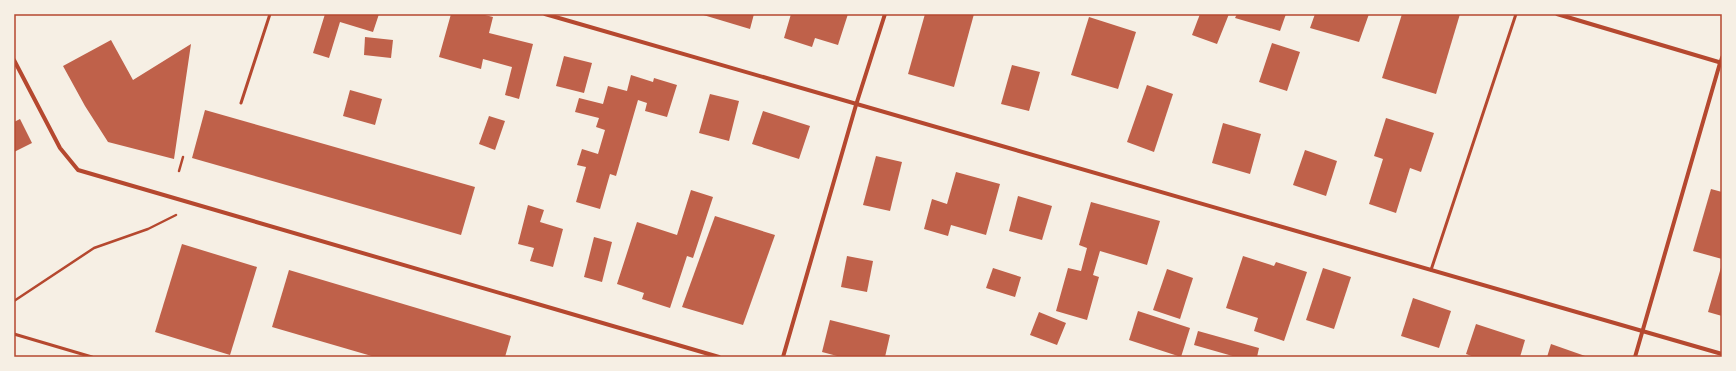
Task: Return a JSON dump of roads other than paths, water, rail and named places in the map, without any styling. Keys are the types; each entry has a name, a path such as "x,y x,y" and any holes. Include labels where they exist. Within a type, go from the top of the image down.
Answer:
{"street":[{"path":"545,14 1722,354"},
{"path":"783,357 856,105 885,14"},
{"path":"1557,14 1721,63"},
{"path":"1635,357 1722,57"},
{"path":"14,60 60,148 78,170 719,357"}],"lane":[{"path":"240,103 270,14"},
{"path":"1431,271 1516,14"},
{"path":"14,334 92,357"}]}
